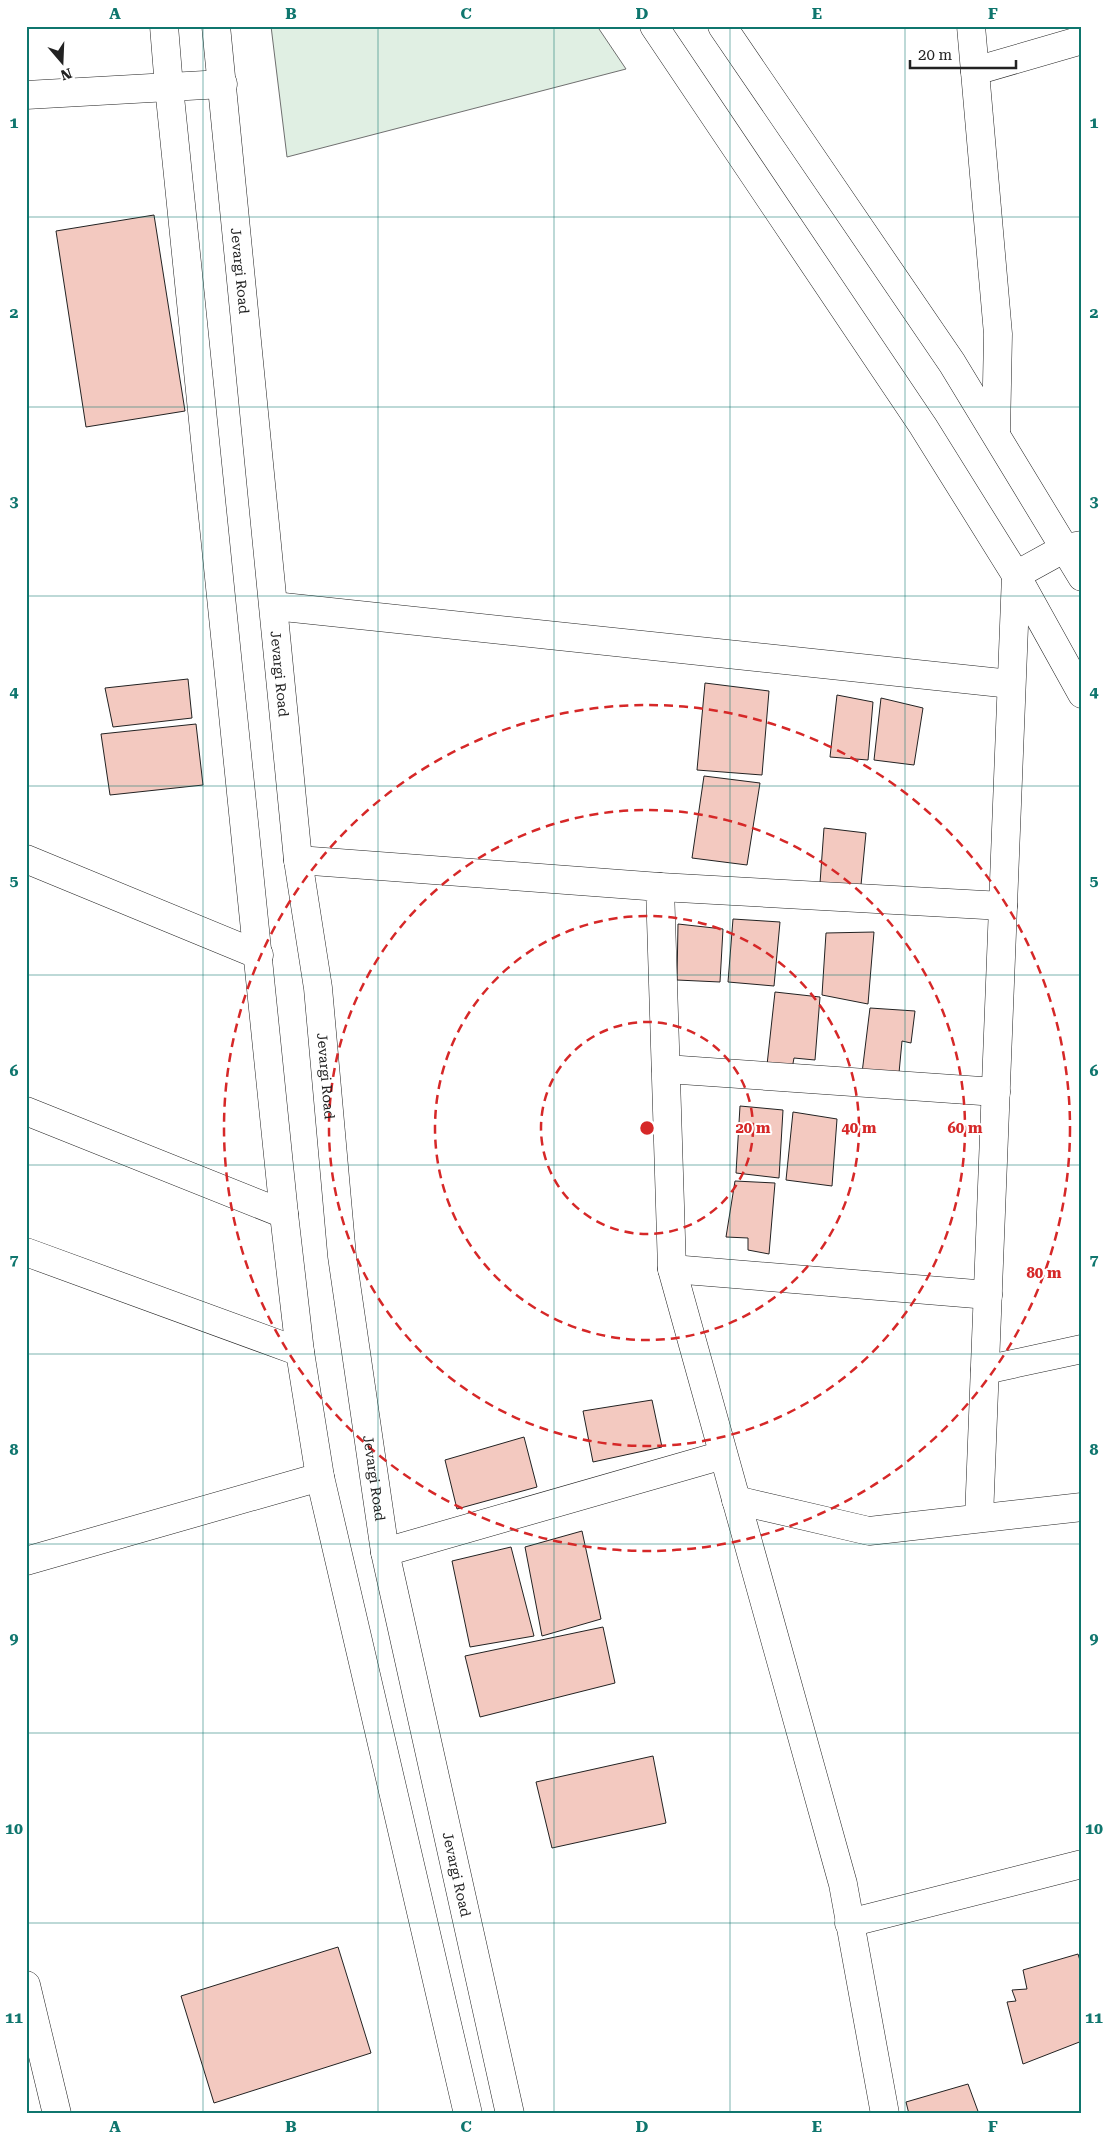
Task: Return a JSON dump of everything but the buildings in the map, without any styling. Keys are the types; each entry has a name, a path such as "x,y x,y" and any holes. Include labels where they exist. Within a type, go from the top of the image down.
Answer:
{"street":[{"path":"164,26 284,1214 300,1352 320,1478 468,2114"},
{"name":"Jevargi Road","path":"216,26 298,860 318,988 342,1256 385,1552 510,2114"},
{"path":"654,26 923,426 1016,575 1082,694"},
{"path":"722,26 952,363 996,434 1073,546 1082,577"},
{"path":"971,26 998,334 996,434"},
{"path":"975,71 1082,40"},
{"path":"26,95 223,84"},
{"path":"1016,575 1073,546"},
{"path":"979,1518 1016,575"},
{"path":"274,606 1012,684"},
{"path":"26,859 258,955"},
{"path":"298,860 660,887 1003,906"},
{"path":"660,887 672,1269 843,1884 885,2114"},
{"path":"666,1069 996,1092"},
{"path":"26,1111 284,1214"},
{"path":"26,1252 300,1352"},
{"path":"672,1269 988,1295"},
{"path":"985,1370 1082,1350"},
{"path":"385,1552 723,1455"},
{"path":"26,1561 320,1478"},
{"path":"736,1500 868,1531 1082,1507"},
{"path":"849,1923 1082,1864"},
{"path":"26,1985 57,2114"}],"green space":[{"path":"271,26 597,26 626,69 287,157"}]}
